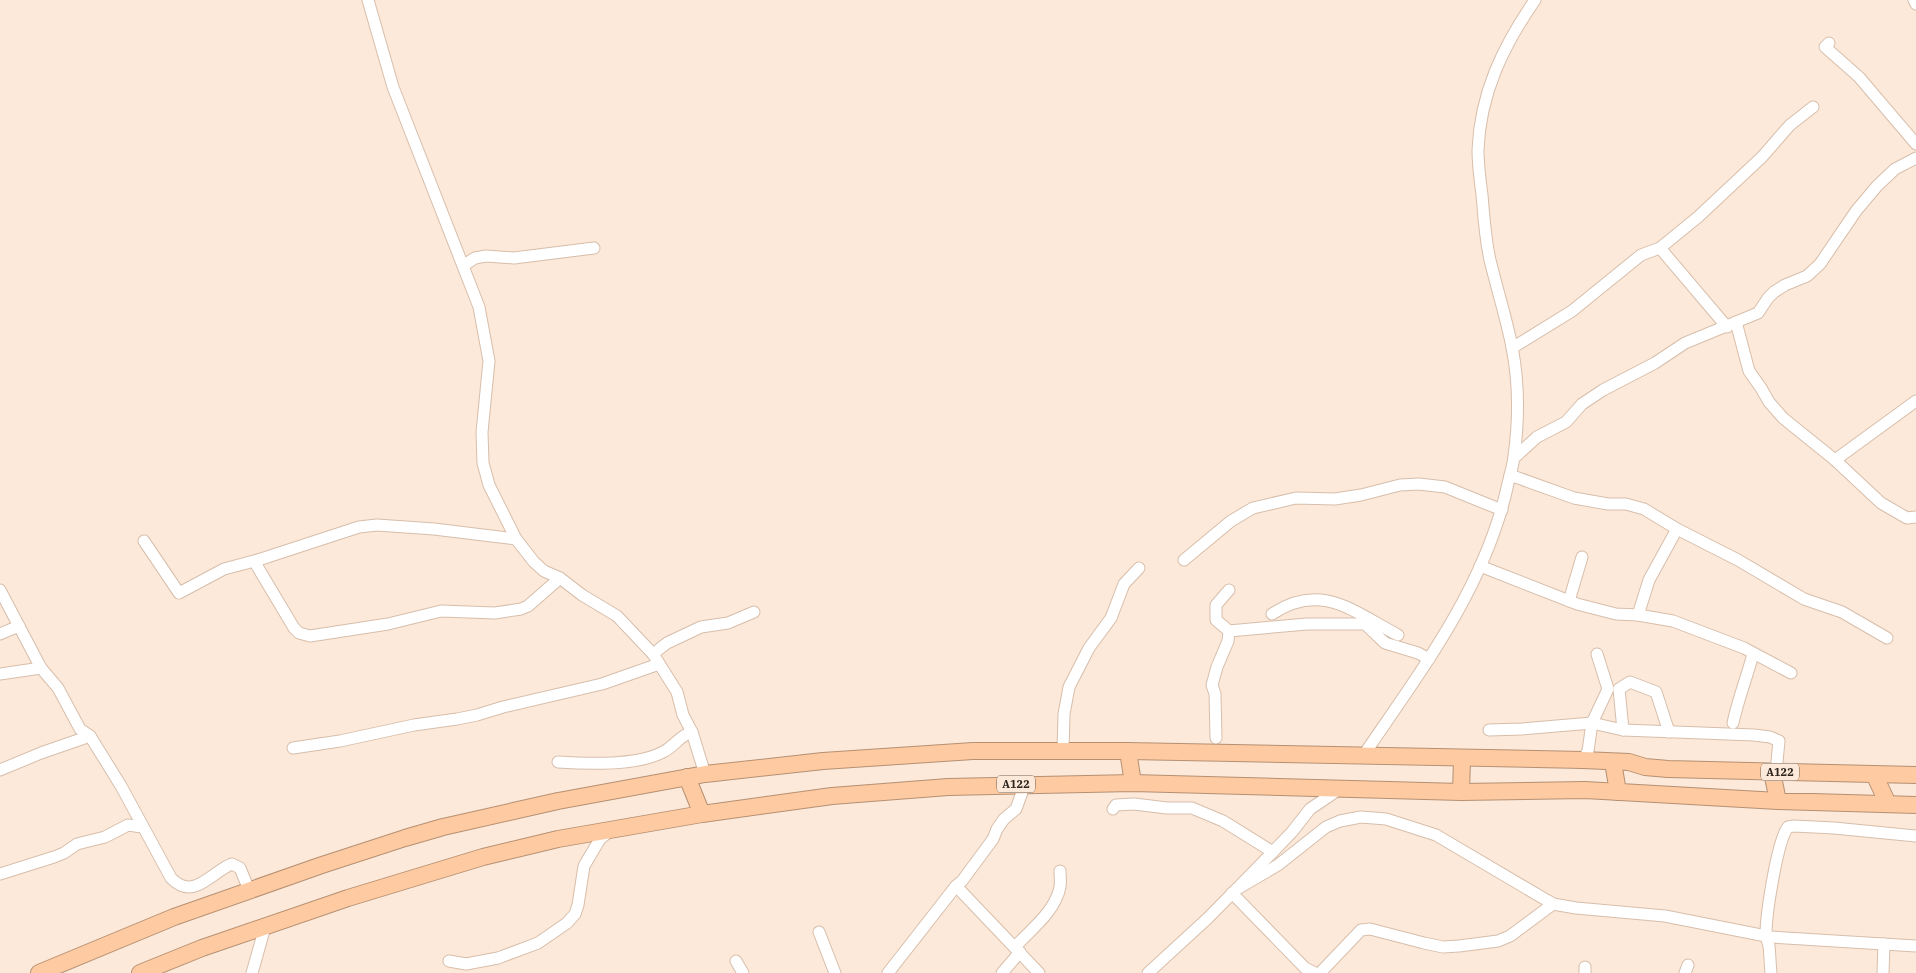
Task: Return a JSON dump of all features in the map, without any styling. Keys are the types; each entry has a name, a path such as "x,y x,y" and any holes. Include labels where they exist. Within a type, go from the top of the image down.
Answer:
{"highway":[{"name":"A122","path":"39,973 174,917 322,864 443,827 566,799 687,777 823,761 973,751 1128,751 1582,760 1629,762 1645,767 1668,769 1916,775"},
{"path":"1128,751 1133,783"},
{"path":"1461,792 1462,758"},
{"path":"1613,762 1618,792"},
{"path":"1774,772 1778,801"},
{"path":"1874,774 1888,804"},
{"path":"687,777 702,814"},
{"name":"A122","path":"140,973 202,948 265,926 348,898 483,857 589,834 702,814 841,795 948,787 1133,783 1338,790 1618,792 1778,801 1916,805"}],"street":[{"path":"368,0 393,87 479,307 489,361 482,432 483,463 489,485 516,539 544,571 560,578 582,595 616,616 653,654 674,686 683,715 692,732 705,774"},
{"path":"1363,756 1464,602 1493,538 1502,510 1514,458 1518,404 1512,348 1490,258 1484,220 1478,151 1488,88 1504,50 1518,24 1535,0"},
{"path":"1914,0 1916,4"},
{"path":"1829,43 1825,47 1859,77 1916,144"},
{"path":"1512,348 1572,311 1641,255 1660,248 1704,211 1762,157 1790,126 1813,107"},
{"path":"1514,458 1537,437 1566,422 1582,404 1603,390 1655,363 1685,343 1758,313 1774,292 1785,285 1808,276 1820,264 1856,211 1877,186 1895,170 1916,158"},
{"path":"464,265 475,258 486,256 514,258 540,253 551,254 594,248"},
{"path":"1660,248 1731,324 1749,371 1769,402 1788,422 1835,460 1880,503 1907,518 1916,517"},
{"path":"1835,460 1916,401"},
{"path":"1510,475 1574,498 1608,504 1626,504 1644,509 1677,529 1738,560 1804,599 1842,612 1887,638"},
{"path":"1184,560 1231,521 1253,508 1296,498 1336,499 1400,485 1419,484 1445,487 1502,510"},
{"path":"144,541 179,593 224,569 258,560 350,529 368,526 434,529 516,539"},
{"path":"1638,615 1649,580 1677,529"},
{"path":"1569,602 1582,557"},
{"path":"258,560 257,566 294,628 299,633 310,636 388,624 441,612 495,613 521,609 528,606 560,578"},
{"path":"1480,566 1569,602 1616,614 1638,615 1673,621 1744,648 1791,673"},
{"path":"1063,751 1064,714 1069,687 1089,648 1111,618 1124,584 1139,568"},
{"path":"0,590 41,668 58,688 80,729 90,736 133,807 142,827 171,878 180,885 189,887 207,881 232,864 240,868 249,890"},
{"path":"1229,590 1216,605 1216,620 1229,631 1307,624 1365,624 1385,643 1429,658"},
{"path":"1272,614 1294,602 1311,598 1325,600 1355,610 1398,635"},
{"path":"653,654 667,643 701,627 728,623 754,612"},
{"path":"0,634 19,626"},
{"path":"1216,738 1215,694 1212,685 1228,641 1229,631"},
{"path":"1582,760 1588,751 1592,723 1608,689 1597,654"},
{"path":"1733,723 1753,654"},
{"path":"293,748 477,715 503,707 602,684 659,664"},
{"path":"0,674 41,668"},
{"path":"1623,730 1619,689 1630,682 1656,692 1670,732"},
{"path":"1489,730 1592,723 1623,730 1770,737 1780,741 1774,772"},
{"path":"558,762 584,764 642,759 662,753 685,733 692,732"},
{"path":"0,770 90,736"},
{"path":"888,973 956,886 962,882 993,839 1004,819 1014,812 1025,784"},
{"path":"1310,808 1313,788"},
{"path":"1148,973 1235,891 1273,852 1310,808 1338,790"},
{"path":"1113,810 1116,805 1134,804 1167,808 1192,808 1223,821 1273,852"},
{"path":"1235,891 1278,865 1326,828 1340,821 1361,817 1386,819 1436,835 1553,904 1576,908 1665,916 1766,936 1916,946"},
{"path":"1359,823 1378,819"},
{"path":"0,874 59,855 77,844 105,837 128,825 142,827"},
{"path":"1771,973 1769,943 1766,936 1772,882 1784,832 1789,826 1834,828 1916,836"},
{"path":"449,961 466,964 498,958 538,943 555,932 575,914 584,866 600,839 611,830"},
{"path":"589,834 592,850"},
{"path":"1002,973 1017,949 1054,902 1060,887 1060,871"},
{"path":"956,886 1039,973"},
{"path":"1235,891 1309,971"},
{"path":"1320,973 1361,930 1370,929 1443,947 1498,941 1510,936 1553,904"},
{"path":"252,973 265,926"},
{"path":"819,932 835,973"},
{"path":"1883,973 1884,944"},
{"path":"736,961 743,973"}]}
